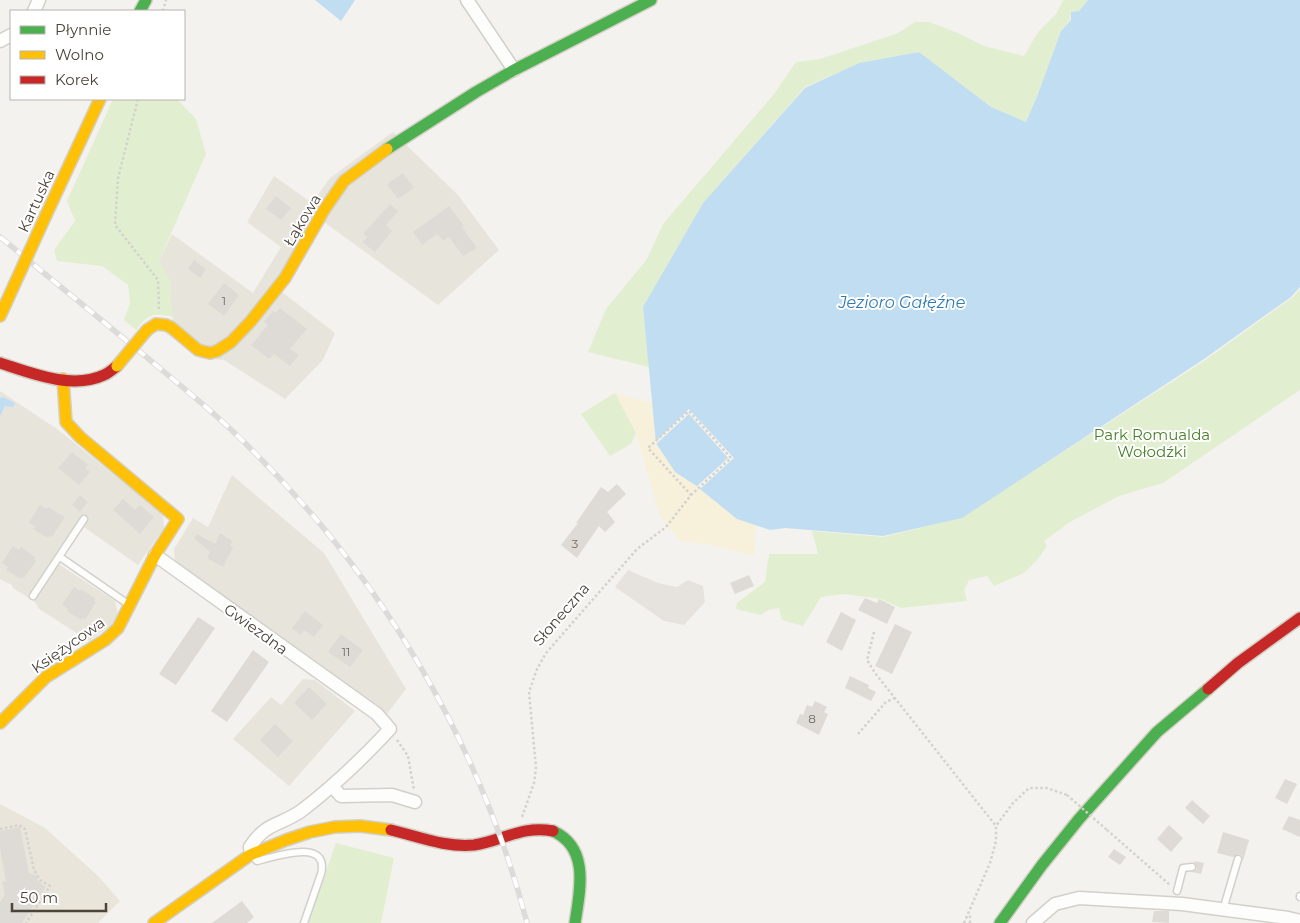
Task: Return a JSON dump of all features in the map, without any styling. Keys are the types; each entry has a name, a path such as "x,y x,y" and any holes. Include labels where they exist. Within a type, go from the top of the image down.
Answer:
{"street":[{"path":"467,0 514,70"},
{"name":"Łąkowa","path":"160,324 172,328 193,347 204,352 217,351 231,342 251,321 285,278 324,210 344,181 395,144 476,92 514,70 651,0"},
{"name":"Kartuska","path":"0,316 100,100"},
{"path":"0,363 63,379 74,381 93,380 104,377 117,366 152,325 160,324"},
{"path":"63,379 66,422 80,437 178,519 154,555"},
{"name":"Księżycowa","path":"0,723 35,686 105,640 118,628 131,606 154,555"},
{"name":"Gwiezdna","path":"154,555 377,714 390,729"},
{"path":"1000,923 1042,865 1079,819 1157,732 1238,663 1300,618"},
{"path":"251,854 250,847 257,835 266,828 304,810 360,762 390,729"},
{"path":"332,786 341,796 392,795 415,802"},
{"path":"154,923 251,854 299,834 322,829 359,826 465,845 496,841 516,832 541,828 555,831 567,838 577,858 580,877 575,923"},
{"path":"1034,923 1055,904 1079,898 1182,904 1300,921"}],"lane":[{"path":"33,596 84,519"},
{"path":"60,557 131,606"},
{"path":"251,854 257,861 295,852 316,854 321,859 324,866 322,874 304,923"},
{"path":"1223,910 1238,859"},
{"path":"1177,891 1183,868 1192,867"}],"path":[{"path":"138,100 118,178 115,225 158,280 160,324"},
{"name":"Słoneczna","path":"516,832 534,783 535,758 530,692 537,669 546,652 637,549 666,528 691,495 731,458 689,411 648,448 691,495"},
{"path":"874,632 867,660 875,673 996,826"},
{"path":"858,734 886,702 895,698"},
{"path":"390,729 408,756 415,802"},
{"path":"964,923 970,913 990,863 996,841 996,826 1013,803 1029,788 1047,788 1067,795 1177,891"},
{"path":"0,829 20,825 25,829 34,870 40,880 50,886 26,923"},
{"path":"970,913 970,923"}],"shaded area":[{"path":"393,132 458,195 499,250 438,305 324,222 282,292 335,333 323,360 285,399 224,360 200,358 167,334 173,317 159,261 172,234 253,293 281,247 247,222 274,176 312,203 330,178"},
{"path":"0,391 57,429 163,514 164,528 138,565 81,525 57,563 115,601 118,614 111,625 89,641 39,609 35,602 13,588 12,585 0,579"},
{"path":"232,475 324,553 406,689 386,715 175,563 174,549 193,518 208,527"},
{"path":"628,570 658,583 677,587 688,580 703,586 705,602 684,625 664,621 615,587"},
{"path":"303,679 315,680 355,711 289,786 233,739 271,697 281,705"},
{"path":"0,804 45,828 98,876 120,901 98,923 0,923"}],"green space":[{"path":"1063,0 1088,0 1079,11 1071,12 1070,20 1061,31 1026,122 991,107 919,52 859,63 805,87 703,203 643,307 649,367 588,352 606,309 647,259 663,224 774,94 796,62 820,59 898,33 915,22 929,22 958,33 984,46 1024,56 1038,32 1056,14"},
{"path":"113,100 178,100 196,119 206,154 159,261 170,280 173,317 152,316 144,321 136,330 124,320 130,303 128,285 102,266 57,261 54,250 75,221 67,201"},
{"name":"Park Romualda Wołodźki","path":"1300,289 1300,390 1163,483 1119,496 1070,522 1044,541 1047,546 1038,559 1024,573 994,586 987,576 969,580 964,590 967,601 901,608 881,599 844,594 821,597 803,626 782,620 779,608 768,610 761,615 736,609 737,603 765,582 769,554 818,554 812,531 883,537 961,518 1204,361 1293,297"},
{"path":"615,393 636,433 631,444 610,456 581,414"},
{"path":"336,843 394,858 381,923 308,923"}],"sand":[{"path":"615,393 653,403 656,443 675,472 695,485 737,519 756,525 754,556 713,545 680,541 660,516 636,433"}],"water":[{"path":"315,0 355,0 341,21"},
{"name":"Jezioro Gałęźne","path":"1088,0 1300,0 1300,287 1291,297 1204,359 962,518 883,536 785,528 770,530 737,519 695,485 675,472 656,443 643,307 703,203 805,88 859,63 919,52 991,107 1026,122 1061,31 1071,20 1071,12 1079,11"},
{"path":"3,397 15,404 13,407 5,406 0,416 0,398"}],"pier":[{"path":"689,409 734,458 699,490 696,487 728,458 689,414 655,445 654,443"}],"building":[{"path":"403,173 414,188 398,199 387,184"},
{"path":"276,196 291,208 281,220 266,209"},
{"path":"390,204 398,211 386,225 392,231 375,252 362,242 367,237 363,234"},
{"path":"449,206 477,248 463,256 449,237 443,241 437,234 422,245 413,232"},
{"path":"194,260 206,269 200,278 188,269"},
{"path":"224,283 239,295 224,316 208,304"},
{"path":"280,308 307,329 290,349 299,355 290,366 274,354 269,359 251,345 268,325 264,322 273,311 276,313"},
{"path":"72,452 88,465 85,468 90,472 79,485 58,468"},
{"path":"617,484 626,494 607,512 615,522 605,532 599,526 577,558 561,545 578,523 576,523 601,487 608,492"},
{"path":"80,495 88,502 80,512 72,505"},
{"path":"123,499 135,510 140,505 154,517 140,534 113,510"},
{"path":"40,505 46,509 48,507 65,517 52,537 49,536 48,538 33,529 35,527 29,522"},
{"path":"220,533 232,541 230,546 233,548 223,567 207,558 210,552 194,538 197,534 215,544"},
{"path":"13,546 19,550 21,547 35,557 36,561 24,578 22,577 21,579 6,570 8,567 2,563"},
{"path":"749,575 754,586 735,594 730,583"},
{"path":"74,587 95,598 94,601 96,602 85,620 82,618 81,620 67,611 68,609 62,604"},
{"path":"865,598 877,603 879,599 895,607 887,624 858,610"},
{"path":"305,611 323,625 314,637 304,630 301,635 292,628"},
{"path":"841,612 856,620 842,651 826,642"},
{"path":"198,617 215,628 176,685 159,674"},
{"path":"895,624 912,632 892,674 875,666"},
{"path":"341,634 363,650 350,667 328,652"},
{"path":"253,650 269,662 227,722 211,711"},
{"path":"850,676 869,685 868,688 876,692 871,701 845,688"},
{"path":"309,687 327,704 312,720 294,703"},
{"path":"815,701 827,707 824,712 828,714 819,735 796,723 800,714 803,715 807,705 812,707"},
{"path":"275,724 293,741 278,757 260,740"},
{"path":"1285,779 1297,784 1287,804 1275,798"},
{"path":"1192,800 1210,816 1203,824 1185,808"},
{"path":"1289,816 1300,820 1300,837 1282,829"},
{"path":"1169,825 1183,838 1171,852 1157,839"},
{"path":"20,827 29,873 38,876 37,881 46,887 22,923 0,923 0,902 5,895 2,882 6,881 0,849 0,831"},
{"path":"1223,832 1249,840 1243,861 1242,856 1239,854 1233,857 1217,853"},
{"path":"1114,849 1126,857 1120,865 1108,857"},
{"path":"1194,861 1204,863 1201,874 1192,872 1197,869"},
{"path":"242,901 254,917 247,923 212,923"},
{"path":"1154,911 1169,911 1169,923 1152,922"}],"railway":[{"path":"0,237 144,355 228,427 301,502 345,555 385,611 422,669 455,730 483,793 507,857 527,923"}],"traffic: fast":[{"path":"141,10 146,0"},
{"path":"387,149 514,70 651,0"},
{"path":"1000,923 1042,865 1079,819 1157,732 1208,689"},
{"path":"553,831 565,838 573,848 578,859 580,884 575,923"}],"traffic: slow":[{"path":"46,215 100,100"},
{"path":"147,330 156,324 166,325 198,350 210,353 231,342 251,321 285,278 324,210 344,181 387,149"},
{"path":"6,303 46,215"},
{"path":"0,316 6,303"},
{"path":"117,366 147,330"},
{"path":"0,723 46,677 105,640 118,628 155,555 178,519 80,437 66,422 63,379"},
{"path":"154,923 250,855 286,840 310,832 335,827 360,826 391,830"}],"traffic: jam":[{"path":"0,363 38,375 79,381 104,375 117,366"},
{"path":"1208,689 1238,663 1300,618"},
{"path":"391,830 453,845 474,845 532,830 553,831"}]}
